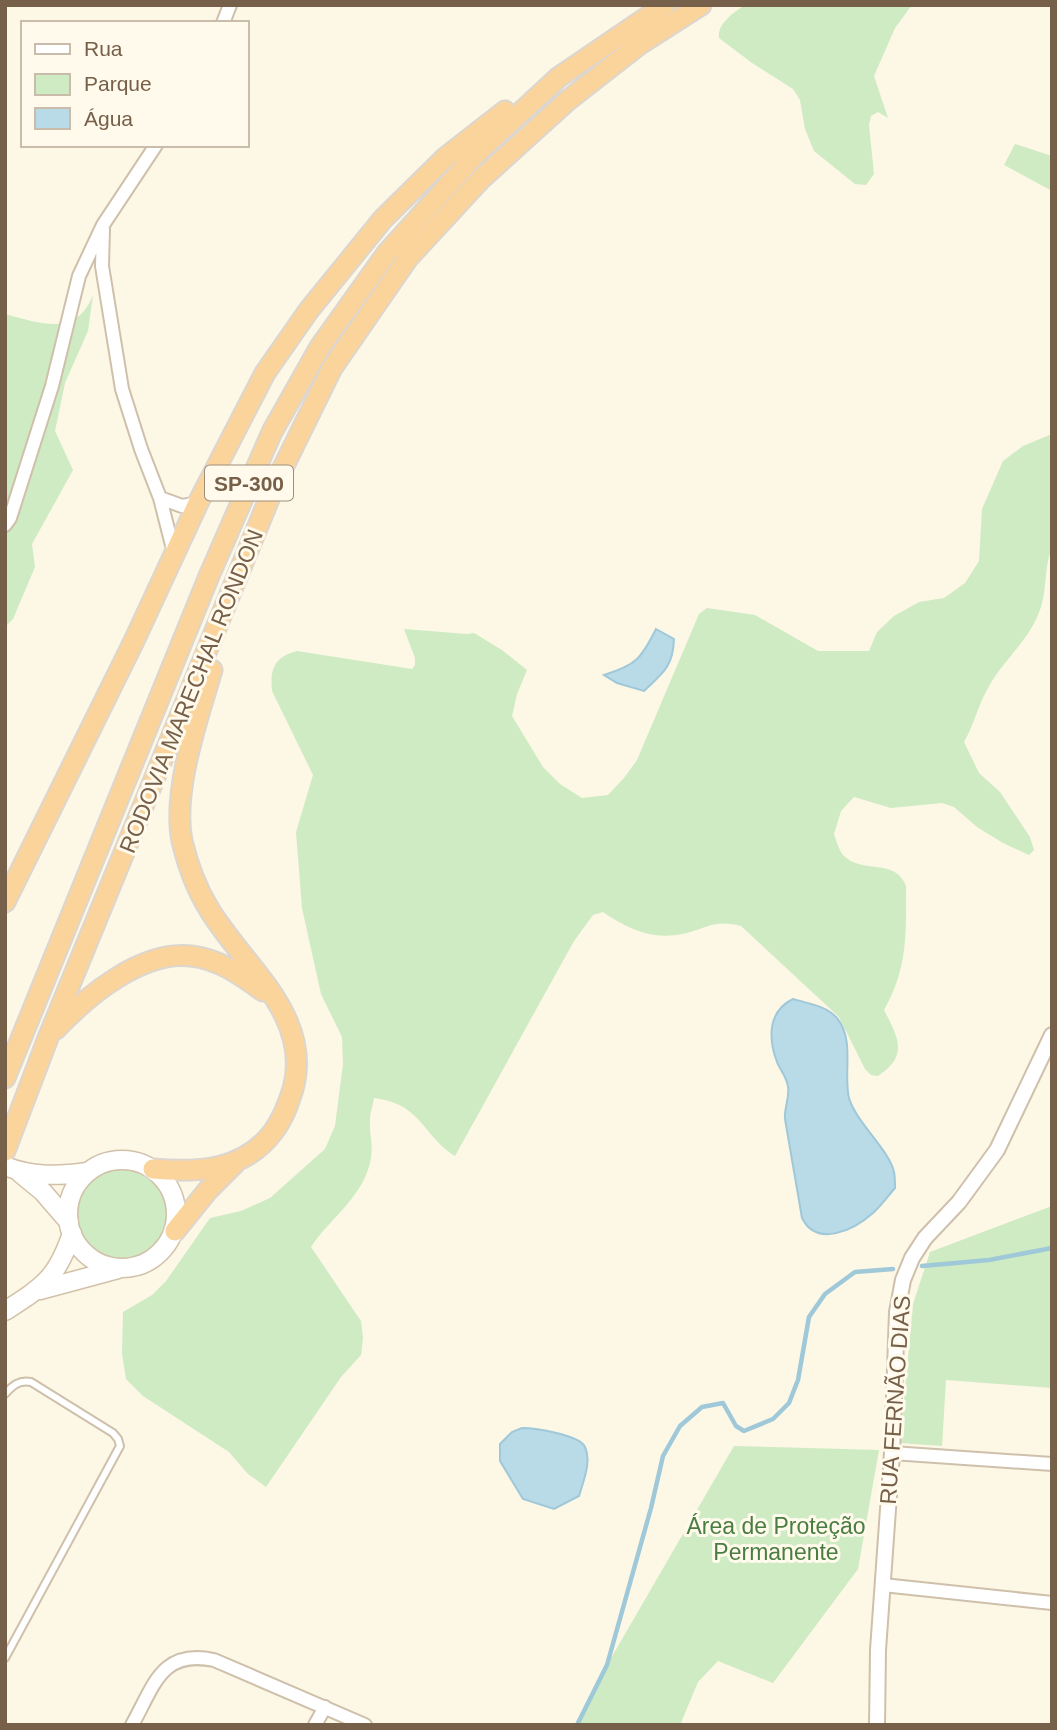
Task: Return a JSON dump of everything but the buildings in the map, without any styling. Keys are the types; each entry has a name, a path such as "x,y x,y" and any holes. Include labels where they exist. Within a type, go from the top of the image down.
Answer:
{"highway":[{"name":"RODOVIA MARECHAL RONDON","path":"5,1078 209,576 272,432 320,348 387,253 477,153 559,76 665,5"},
{"name":"RODOVIA MARECHAL RONDON","path":"5,1151 48,1038 276,482 332,368 408,258 481,179 567,100 640,44 701,5"},
{"path":"5,902 134,641 198,503 272,363 309,310 383,219 446,157 503,112 559,76"},
{"path":"153,1169 197,1170 236,1162 251,1154 266,1142 279,1123 289,1104 295,1082 297,1063 291,1026 277,1000 211,911 193,881 182,838 182,797 188,754 242,568"},
{"path":"48,1038 90,996 106,985 141,966 169,957 190,956 230,968 277,1000"},
{"path":"174,1231 208,1190 236,1162"}],"main road":[{"path":"11,1169 50,1175 87,1172 113,1161 127,1160 153,1169 166,1181 174,1196 177,1213 174,1231 166,1247 154,1259 138,1266 120,1268 37,1291"},
{"path":"11,1169 43,1192 70,1228 79,1247 90,1258 104,1265 120,1268"},
{"path":"5,1311 37,1291 59,1266 70,1228 68,1208 71,1195 87,1172"}],"street":[{"path":"5,525 10,518 52,386 79,276 103,225 155,147"},
{"path":"103,225 102,266 122,389 160,498 174,553"},
{"path":"160,498 174,505 198,503"},
{"name":"RUA FERNÃO DIAS","path":"877,1724 878,1650 892,1452 897,1312 903,1280 912,1258 925,1238 959,1202 997,1150 1052,1035"},
{"path":"892,1452 1052,1464"},
{"path":"883,1585 1052,1603"},
{"path":"132,1725 162,1671 179,1659 196,1657 214,1661 365,1725"},
{"path":"315,1725 325,1707"},
{"path":"877,1724 884,1725"}],"lane":[{"path":"5,1394 23,1380 32,1382 113,1433 120,1446 5,1658"}],"green space":[{"path":"745,5 912,5 895,28 874,76 888,118 878,112 871,116 869,125 874,174 866,185 855,184 814,151 805,129 800,100 793,89 719,38 723,23"},
{"path":"1015,144 1052,156 1052,191 1004,165"},
{"path":"93,295 88,331 65,383 55,431 73,470 32,544 35,567 13,619 5,627 5,314 44,323 67,322 86,309"},
{"path":"1052,434 1052,548 1041,607 1024,640 1001,667 988,688 964,742 979,773 1000,792 1030,837 1034,850 1029,855 1003,843 977,827 954,807 942,803 891,808 854,797 841,811 834,834 843,855 851,861 894,872 906,886 902,965 884,1010 898,1046 894,1061 888,1069 878,1076 871,1075 865,1069 839,1017 741,926 717,924 682,934 660,935 640,932 603,912 593,915 574,941 455,1156 412,1113 390,1101 374,1098 370,1119 371,1156 366,1176 352,1198 311,1247 361,1321 361,1355 341,1377 266,1487 248,1474 229,1452 143,1396 126,1379 122,1354 123,1312 152,1295 166,1281 210,1218 241,1211 270,1198 325,1149 335,1126 343,1064 342,1037 321,994 302,908 296,832 313,775 272,691 273,670 278,660 297,651 412,669 415,658 404,629 474,633 527,670 512,716 543,767 560,784 582,798 608,795 637,760 699,614 707,608 755,615 818,651 869,651 877,632 894,616 919,602 944,598 965,583 979,561 982,509 1003,461 1023,446"},
{"path":"122,1169 140,1172 155,1182 165,1197 168,1215 165,1233 155,1248 140,1258 122,1261 104,1258 89,1248 79,1233 76,1215 79,1197 89,1182 104,1172"},
{"path":"1052,1206 1052,1388 946,1380 942,1446 900,1443 913,1304 930,1252"},
{"name":"Área de Proteção Permanente","path":"734,1446 879,1450 858,1569 773,1683 718,1661 698,1682 680,1725 577,1725 607,1665"}],"water":[{"path":"656,629 674,639 672,656 666,669 644,691 617,683 604,675 624,668 636,660"},
{"path":"793,999 817,1006 837,1018 846,1036 849,1098 858,1117 886,1155 894,1172 895,1188 879,1207 856,1225 836,1233 817,1232 802,1218 785,1119 788,1087 772,1044 775,1018 785,1004"},
{"path":"522,1428 566,1436 585,1447 587,1465 579,1496 554,1509 523,1499 500,1461 500,1444 512,1432"}],"waterway":[{"path":"922,1266 989,1260 1052,1248"},
{"path":"577,1725 607,1665 663,1456 680,1426 702,1407 723,1403 736,1426 744,1431 773,1419 789,1403 798,1380 809,1317 825,1294 855,1272 893,1269"}]}
